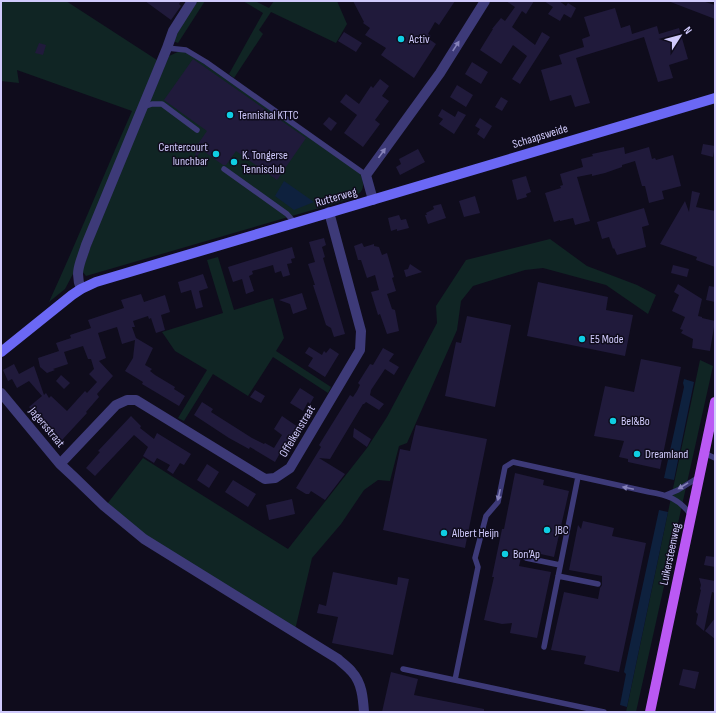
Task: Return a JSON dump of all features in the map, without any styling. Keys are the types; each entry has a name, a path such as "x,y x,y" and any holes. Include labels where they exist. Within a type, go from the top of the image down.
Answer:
{"main road":[{"name":"Luikersteenweg","path":"650,712 715,402"}],"street":[{"path":"80,289 77,273 86,245 173,30 192,1"},
{"name":"Rutterweg","path":"1,352 80,289 96,282 373,200 366,175 440,73 486,1"},
{"name":"Schaapsweide","path":"373,200 715,98"},
{"name":"Offelkenstraat","path":"60,464 116,405 127,400 136,400 265,479 275,478 290,468 360,350 362,331 329,212"},
{"name":"Jagersstraat","path":"1,393 60,464 104,506 144,539 338,659 353,672 362,693 364,712"}],"lane":[{"path":"167,48 186,50 206,62 366,175"},
{"path":"143,107 152,104 162,104 197,130"},
{"path":"224,169 287,214 295,223"},
{"path":"704,453 715,458"},
{"path":"455,680 478,566 475,558 486,516 498,502 505,467 513,462 666,495 684,506 691,515"},
{"path":"544,647 578,477"},
{"path":"666,495 700,477"},
{"path":"526,558 560,565"},
{"path":"558,576 598,584"},
{"path":"403,669 604,712"}],"green space":[{"path":"1,1 66,1 157,60 74,272 65,289 49,302 132,111 17,70 19,83 1,81"},
{"path":"198,1 205,1 178,43 173,41 188,14"},
{"path":"243,1 255,1 269,8 274,1 337,1 347,24 336,43 271,12 259,30 263,34 234,78 229,74 263,13"},
{"name":"K. Tongerse Tennisclub","path":"180,51 187,52 360,173 363,183 362,190 356,196 347,200 86,276 82,271 107,201 169,56"},
{"path":"550,239 587,266 637,285 656,295 648,314 606,285 543,268 525,270 473,286 461,301 457,330 407,443 399,446 390,481 378,480 364,490 341,524 312,558 295,630 142,536 107,504 143,458 288,549 367,448 387,417 437,323 436,306 466,260"},
{"path":"218,257 234,310 273,298 284,338 276,351 331,387 328,393 273,357 248,396 213,374 184,421 178,418 207,370 175,351 162,332 223,313 207,260"},
{"path":"700,360 713,366 636,712 626,712"}],"water":[{"path":"284,181 314,202 294,210 275,196"},
{"path":"684,379 694,382 674,480 664,478 684,387"},
{"path":"659,510 668,512 627,707 620,705 626,674 624,672"}],"building":[{"path":"145,1 181,1 179,4 181,6 171,20"},
{"name":"Activ","path":"353,1 455,1 439,25 435,22 428,34 431,36 429,39 436,44 414,78 381,55 386,48 365,35 370,28 363,23 364,22"},
{"path":"506,1 534,1 526,14 522,11 512,27 535,45 542,32 550,37 520,84 512,79 527,56 513,45 501,64 480,50 492,29 501,18 505,21 515,7"},
{"path":"544,1 559,1 566,6 568,3 576,8 571,18 564,14 560,21 548,14 553,7"},
{"path":"668,1 702,1 715,5 715,19"},
{"path":"615,8 621,28 630,25 632,34 657,26 659,34 679,28 688,59 669,65 673,78 658,82 644,37 576,58 590,103 575,107 571,95 550,101 541,70 562,64 559,55 584,47 582,39 590,36 584,17"},
{"path":"344,32 362,43 356,52 338,41"},
{"path":"39,43 46,45 43,55 35,53"},
{"name":"Tennishal KTTC","path":"193,59 306,138 277,180 236,151 226,165 223,165 202,150 194,160 198,144 207,131 164,100"},
{"path":"472,62 488,72 481,84 465,74"},
{"path":"380,79 389,86 382,96 389,101 375,120 380,124 363,147 344,133 357,115 340,102 346,94 359,104 371,86 373,88"},
{"path":"457,85 473,95 466,107 450,97"},
{"path":"501,97 508,101 502,111 495,107"},
{"path":"442,109 455,117 458,111 466,115 454,134 439,124 443,119 438,116"},
{"path":"329,117 337,123 331,131 323,124"},
{"path":"480,118 492,126 484,139 477,134 480,129 475,126"},
{"path":"703,144 715,146 713,157 701,154"},
{"path":"624,147 625,154 649,147 652,159 655,158 656,160 673,155 681,186 662,191 664,199 649,203 645,186 642,186 635,161 605,173 577,177 590,221 575,225 573,218 554,222 545,193 561,188 560,186 563,185 560,174 583,167 581,159 593,156 592,154"},
{"path":"418,149 425,162 400,175 396,167 401,164 399,159"},
{"path":"526,176 531,192 526,194 527,197 517,200 512,180"},
{"path":"692,191 700,193 696,207 715,211 715,267 696,260 697,257 660,244 685,201 689,212"},
{"path":"475,196 480,213 464,217 459,201"},
{"path":"441,204 446,218 428,224 425,215 427,215 426,213 434,209 433,206"},
{"path":"644,208 649,225 642,227 646,247 617,255 614,248 613,249 609,237 602,239 597,222"},
{"path":"399,215 401,220 406,219 409,228 391,231 388,218"},
{"path":"324,238 326,245 322,247 325,257 323,258 345,334 334,337 331,328 326,325 308,264 315,262 309,242"},
{"path":"362,243 364,247 374,244 374,246 379,247 382,255 387,253 394,277 392,278 396,291 387,294 392,309 395,310 399,331 387,334 380,314 378,315 371,292 379,290 375,275 367,278 361,260 358,260 354,246"},
{"path":"292,247 295,258 291,259 292,263 287,264 290,275 283,277 281,271 275,273 273,265 252,271 253,274 249,276 254,291 246,294 242,279 233,282 228,267"},
{"path":"410,264 422,272 406,277 404,270 408,269"},
{"path":"673,265 689,269 687,277 671,273"},
{"path":"203,274 208,288 199,291 203,307 196,309 191,290 181,293 178,282"},
{"path":"538,282 608,297 606,310 633,315 625,356 527,336"},
{"path":"678,284 702,299 698,316 715,321 710,351 692,348 693,339 681,333 683,330 680,329 685,317 672,311 679,295 674,292"},
{"path":"709,286 715,287 715,302 706,300"},
{"path":"302,293 307,309 293,314 290,304 279,300"},
{"path":"141,294 144,302 165,295 170,312 161,315 165,330 156,333 151,318 149,319 148,316 133,321 135,327 132,327 136,338 153,348 145,365 152,369 150,371 155,375 175,387 174,389 185,396 179,406 142,384 143,382 125,371 133,358 135,340 122,344 117,327 98,333 106,358 99,361 113,376 97,394 99,397 86,412 87,413 62,440 45,426 29,407 42,396 29,381 17,388 12,379 8,381 3,370 14,364 19,374 34,366 44,395 46,393 49,398 51,396 67,411 85,391 87,393 97,382 89,374 94,369 91,359 88,359 83,346 64,352 68,364 53,369 55,370 47,373 40,367 38,358 59,351 56,343 71,338 70,335 91,328 88,320 124,308 121,300"},
{"path":"467,316 511,325 495,407 445,396 456,342 461,343"},
{"path":"309,347 322,355 324,351 326,353 330,348 339,354 325,377 308,366 313,358 305,353"},
{"path":"383,348 394,354 389,361 399,367 394,375 385,369 371,390 370,395 384,404 379,410 366,402 363,404 330,459 319,458 345,474 325,500 311,491 309,494 306,494 296,488 321,447 319,445 350,395 353,397 360,385 358,383 370,364 373,365"},
{"path":"641,359 681,367 660,469 628,462 628,459 619,457 624,441 594,436 605,386 634,392"},
{"path":"61,375 70,383 64,389 56,381"},
{"path":"300,388 314,397 310,404 308,402 303,411 290,403"},
{"path":"255,390 265,396 261,403 250,397"},
{"path":"202,402 213,409 211,412 252,438 274,448 282,435 274,429 282,416 298,427 275,462 250,447 249,449 229,438 194,415"},
{"path":"131,416 141,426 140,428 154,439 157,433 191,454 184,465 180,463 173,474 167,470 170,465 157,458 154,463 143,456 148,447 134,435 95,476 86,468 100,452 98,451"},
{"path":"416,425 487,439 465,548 383,530 400,449 410,451"},
{"path":"354,428 371,439 367,447 353,437"},
{"path":"207,464 219,472 209,488 197,480"},
{"path":"515,473 544,480 543,485 569,491 554,557 523,550 519,566 551,572 537,638 510,633 512,623 502,624 484,620"},
{"path":"233,480 256,494 248,507 225,492"},
{"path":"292,499 295,514 269,520 266,505"},
{"path":"583,521 614,528 612,536 646,543 619,672 584,664 586,656 551,650 564,592 598,599 602,585 602,576 569,570 578,525 581,529"},
{"path":"706,556 715,557 715,567 704,565"},
{"path":"333,572 397,585 398,577 409,579 393,655 332,643 338,617 317,613 319,604 326,606"},
{"path":"699,578 715,581 715,593 712,592 704,631 696,624 698,614 696,612 701,590"},
{"path":"715,618 715,639 705,631"},
{"path":"683,669 699,672 695,689 679,685"},
{"path":"391,672 418,679 414,695 484,709 484,712 382,712"}],"place":[{"name":"Activ","path":"401,39"},
{"name":"Tennishal KTTC","path":"230,115"},
{"name":"Centercourt lunchbar","path":"216,154"},
{"name":"K. Tongerse Tennisclub","path":"234,162"},
{"name":"E5 Mode","path":"582,339"},
{"name":"Bel&Bo","path":"613,421"},
{"name":"Dreamland","path":"637,454"},
{"name":"JBC","path":"547,530"},
{"name":"Albert Heijn","path":"444,533"},
{"name":"Bon’Ap","path":"505,554"}]}
